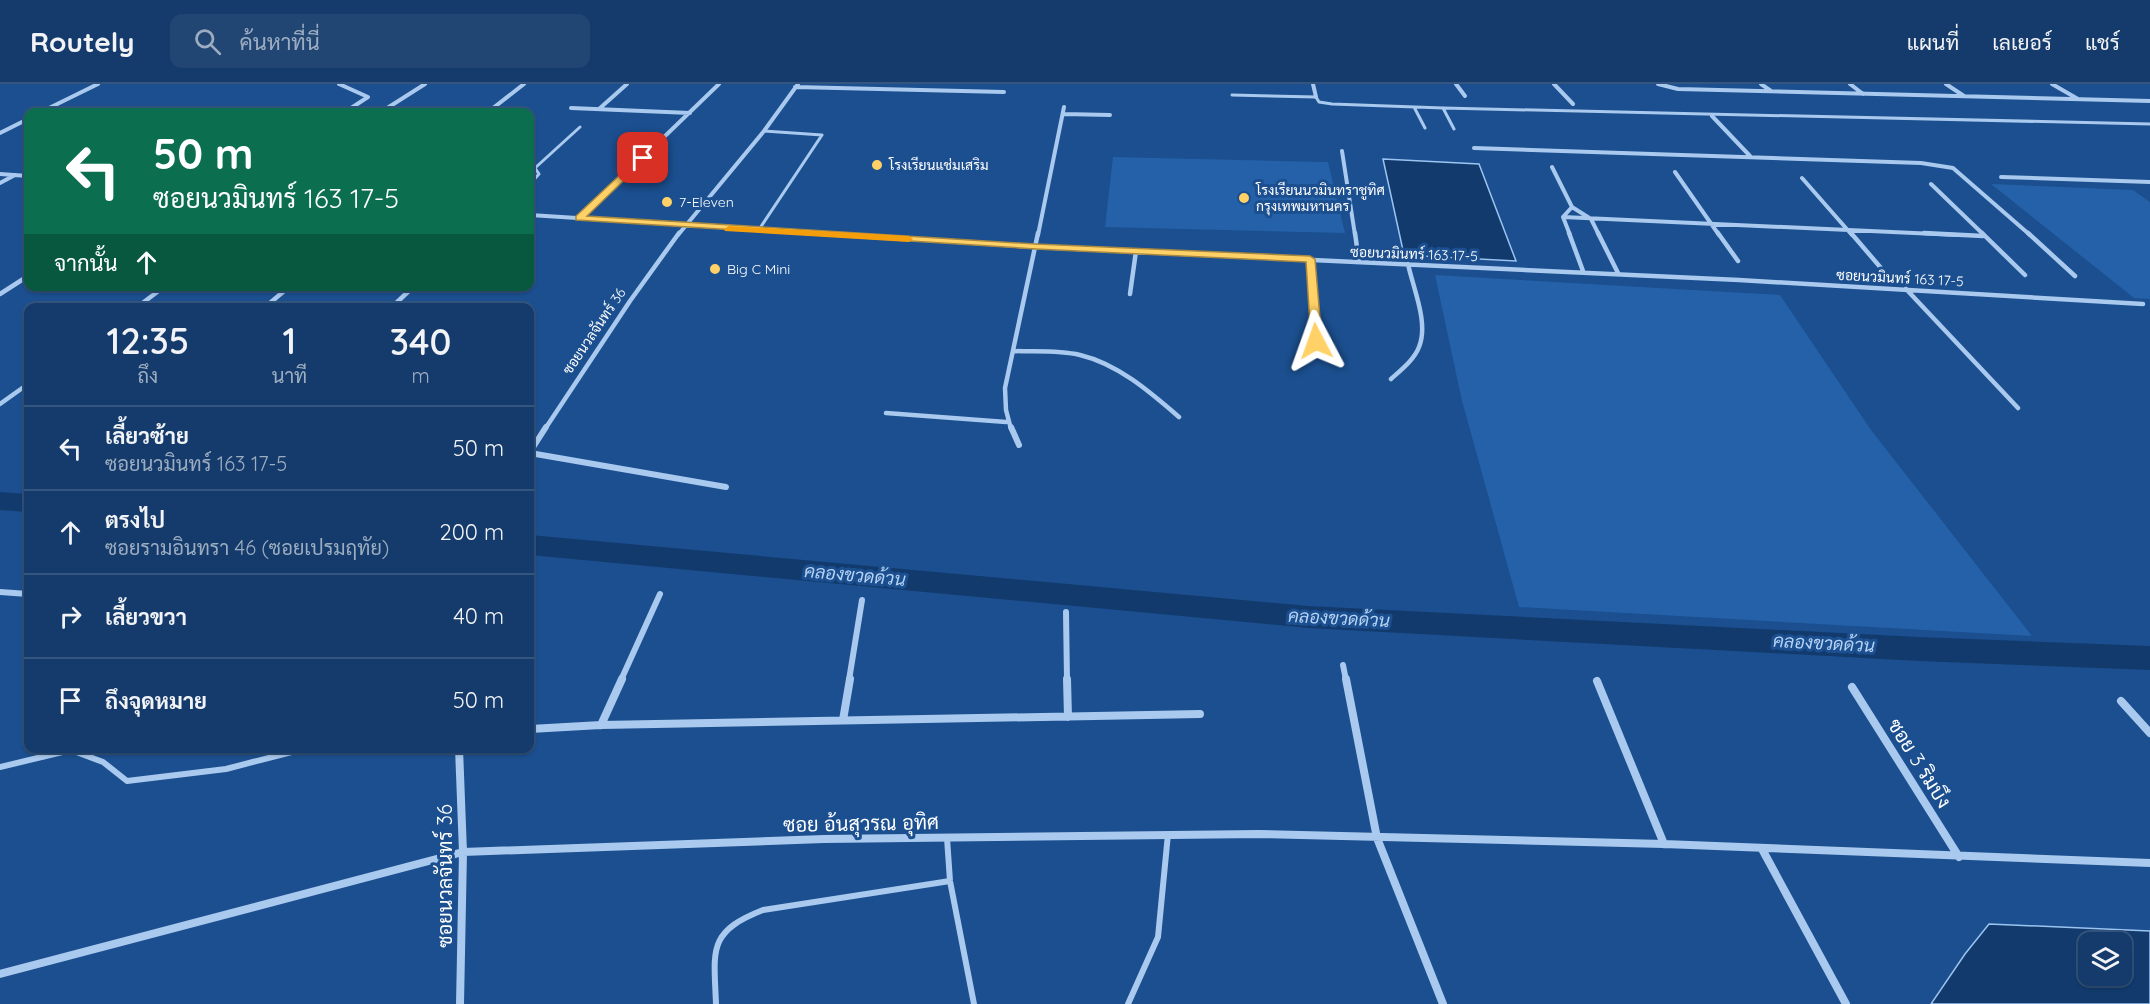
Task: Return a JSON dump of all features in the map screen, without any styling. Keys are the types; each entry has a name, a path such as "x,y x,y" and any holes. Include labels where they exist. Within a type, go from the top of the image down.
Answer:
{"street":[{"path":"49,108 98,84"},
{"path":"339,84 368,97 351,108"},
{"path":"387,108 425,84"},
{"path":"493,108 525,84"},
{"path":"599,110 627,84"},
{"path":"580,218 719,84"},
{"path":"1313,84 1316,97"},
{"path":"1456,84 1465,96"},
{"path":"1554,84 1573,104"},
{"path":"1658,84 1678,89 2150,101"},
{"path":"1761,84 1772,92"},
{"path":"1850,84 1863,94"},
{"path":"1946,84 1965,97"},
{"path":"2052,84 2078,99"},
{"path":"796,86 1005,92"},
{"name":"ซอยนวลจันทร์ 36","path":"534,447 630,301 684,226 764,131 796,86"},
{"path":"1019,445 1006,422 1004,407 1006,374 1014,351 1064,107"},
{"path":"571,108 690,113"},
{"path":"1064,114 1110,115"},
{"path":"1712,116 1750,156"},
{"path":"0,133 24,120"},
{"path":"1474,148 1922,163 1953,168 1976,186 2074,276"},
{"path":"1342,151 1359,262"},
{"path":"1552,167 1572,207 1591,219 1618,273"},
{"path":"1675,172 1738,261"},
{"path":"0,174 24,176"},
{"path":"0,183 16,175"},
{"path":"2001,177 2150,182"},
{"path":"1802,178 1881,268"},
{"path":"1931,184 2025,275"},
{"path":"1563,217 1572,207"},
{"name":"ซอยนวมินทร์ 163 17-5","path":"534,215 1036,247 1618,273 2144,304"},
{"path":"1563,217 1983,236"},
{"path":"1563,217 1582,272"},
{"path":"1130,294 1136,251"},
{"path":"1310,259 1316,341"},
{"path":"1391,379 1413,358 1420,345 1421,327 1408,264"},
{"path":"0,294 24,279"},
{"path":"1906,289 2018,408"},
{"path":"143,303 158,291"},
{"path":"270,303 284,291"},
{"path":"396,303 409,291"},
{"path":"1014,351 1070,354 1089,358 1134,381 1179,417"},
{"path":"0,404 24,387"},
{"path":"886,413 1006,422"},
{"path":"534,454 726,487"},
{"path":"0,592 24,594"},
{"path":"601,725 660,594"},
{"path":"843,720 861,600"},
{"path":"1066,612 1068,717"},
{"path":"1343,665 1377,838 1443,1004"},
{"path":"1597,681 1664,844"},
{"name":"ซอย 3 ริมบึง","path":"1852,687 1959,857"},
{"path":"2121,701 2150,732"},
{"path":"534,729 601,725 1200,714"},
{"name":"ซอยนวลจันทร์ 36","path":"459,753 463,852 460,1004"},
{"name":"ซอย อ้นสุวรณ อุทิศ","path":"0,974 463,852 824,839 1258,834 1664,844 2150,863"},
{"path":"1762,849 1846,1004"}],"lane":[{"path":"1232,95 1316,97 1319,102 1332,104 1443,108 1712,116 2150,124"},
{"path":"1414,107 1425,128"},
{"path":"1443,108 1454,129"},
{"path":"534,180 539,174 536,168 580,127"},
{"path":"758,231 822,135 764,131"},
{"path":"0,767 58,753"},
{"path":"78,753 103,762 127,781 226,769 288,753"},
{"path":"1128,1004 1158,938 1168,834"},
{"path":"947,838 950,881 974,1004"},
{"path":"716,1004 715,945 721,933 738,918 763,910 950,881"}],"shaded area":[{"path":"1113,157 1328,162 1345,233 1105,227"},
{"path":"1383,159 1479,164 1516,261 1404,255"},
{"path":"1991,184 2133,190 2150,202 2150,299 2134,298"},
{"path":"1435,275 1780,295 1871,430 2032,636 1519,607 1462,401"},
{"path":"1989,924 2150,931 2150,1004 1931,1004 1965,954"}],"waterway":[{"name":"คลองขวดด้วน","path":"0,501 24,503"},
{"name":"คลองขวดด้วน","path":"534,545 1309,617 1919,649 2150,658"}],"slow traffic":[{"path":"729,229 909,239"}],"place":[{"name":"โรงเรียนแช่มเสริม","path":"877,165"},
{"name":"โรงเรียนนวมินทราชูทิศ กรุงเทพมหานคร","path":"1244,198"},
{"name":"7-Eleven","path":"667,202"},
{"name":"Big C Mini","path":"715,269"}],"route":[{"path":"643,158 580,218 1036,247 1310,259 1316,341"}]}
